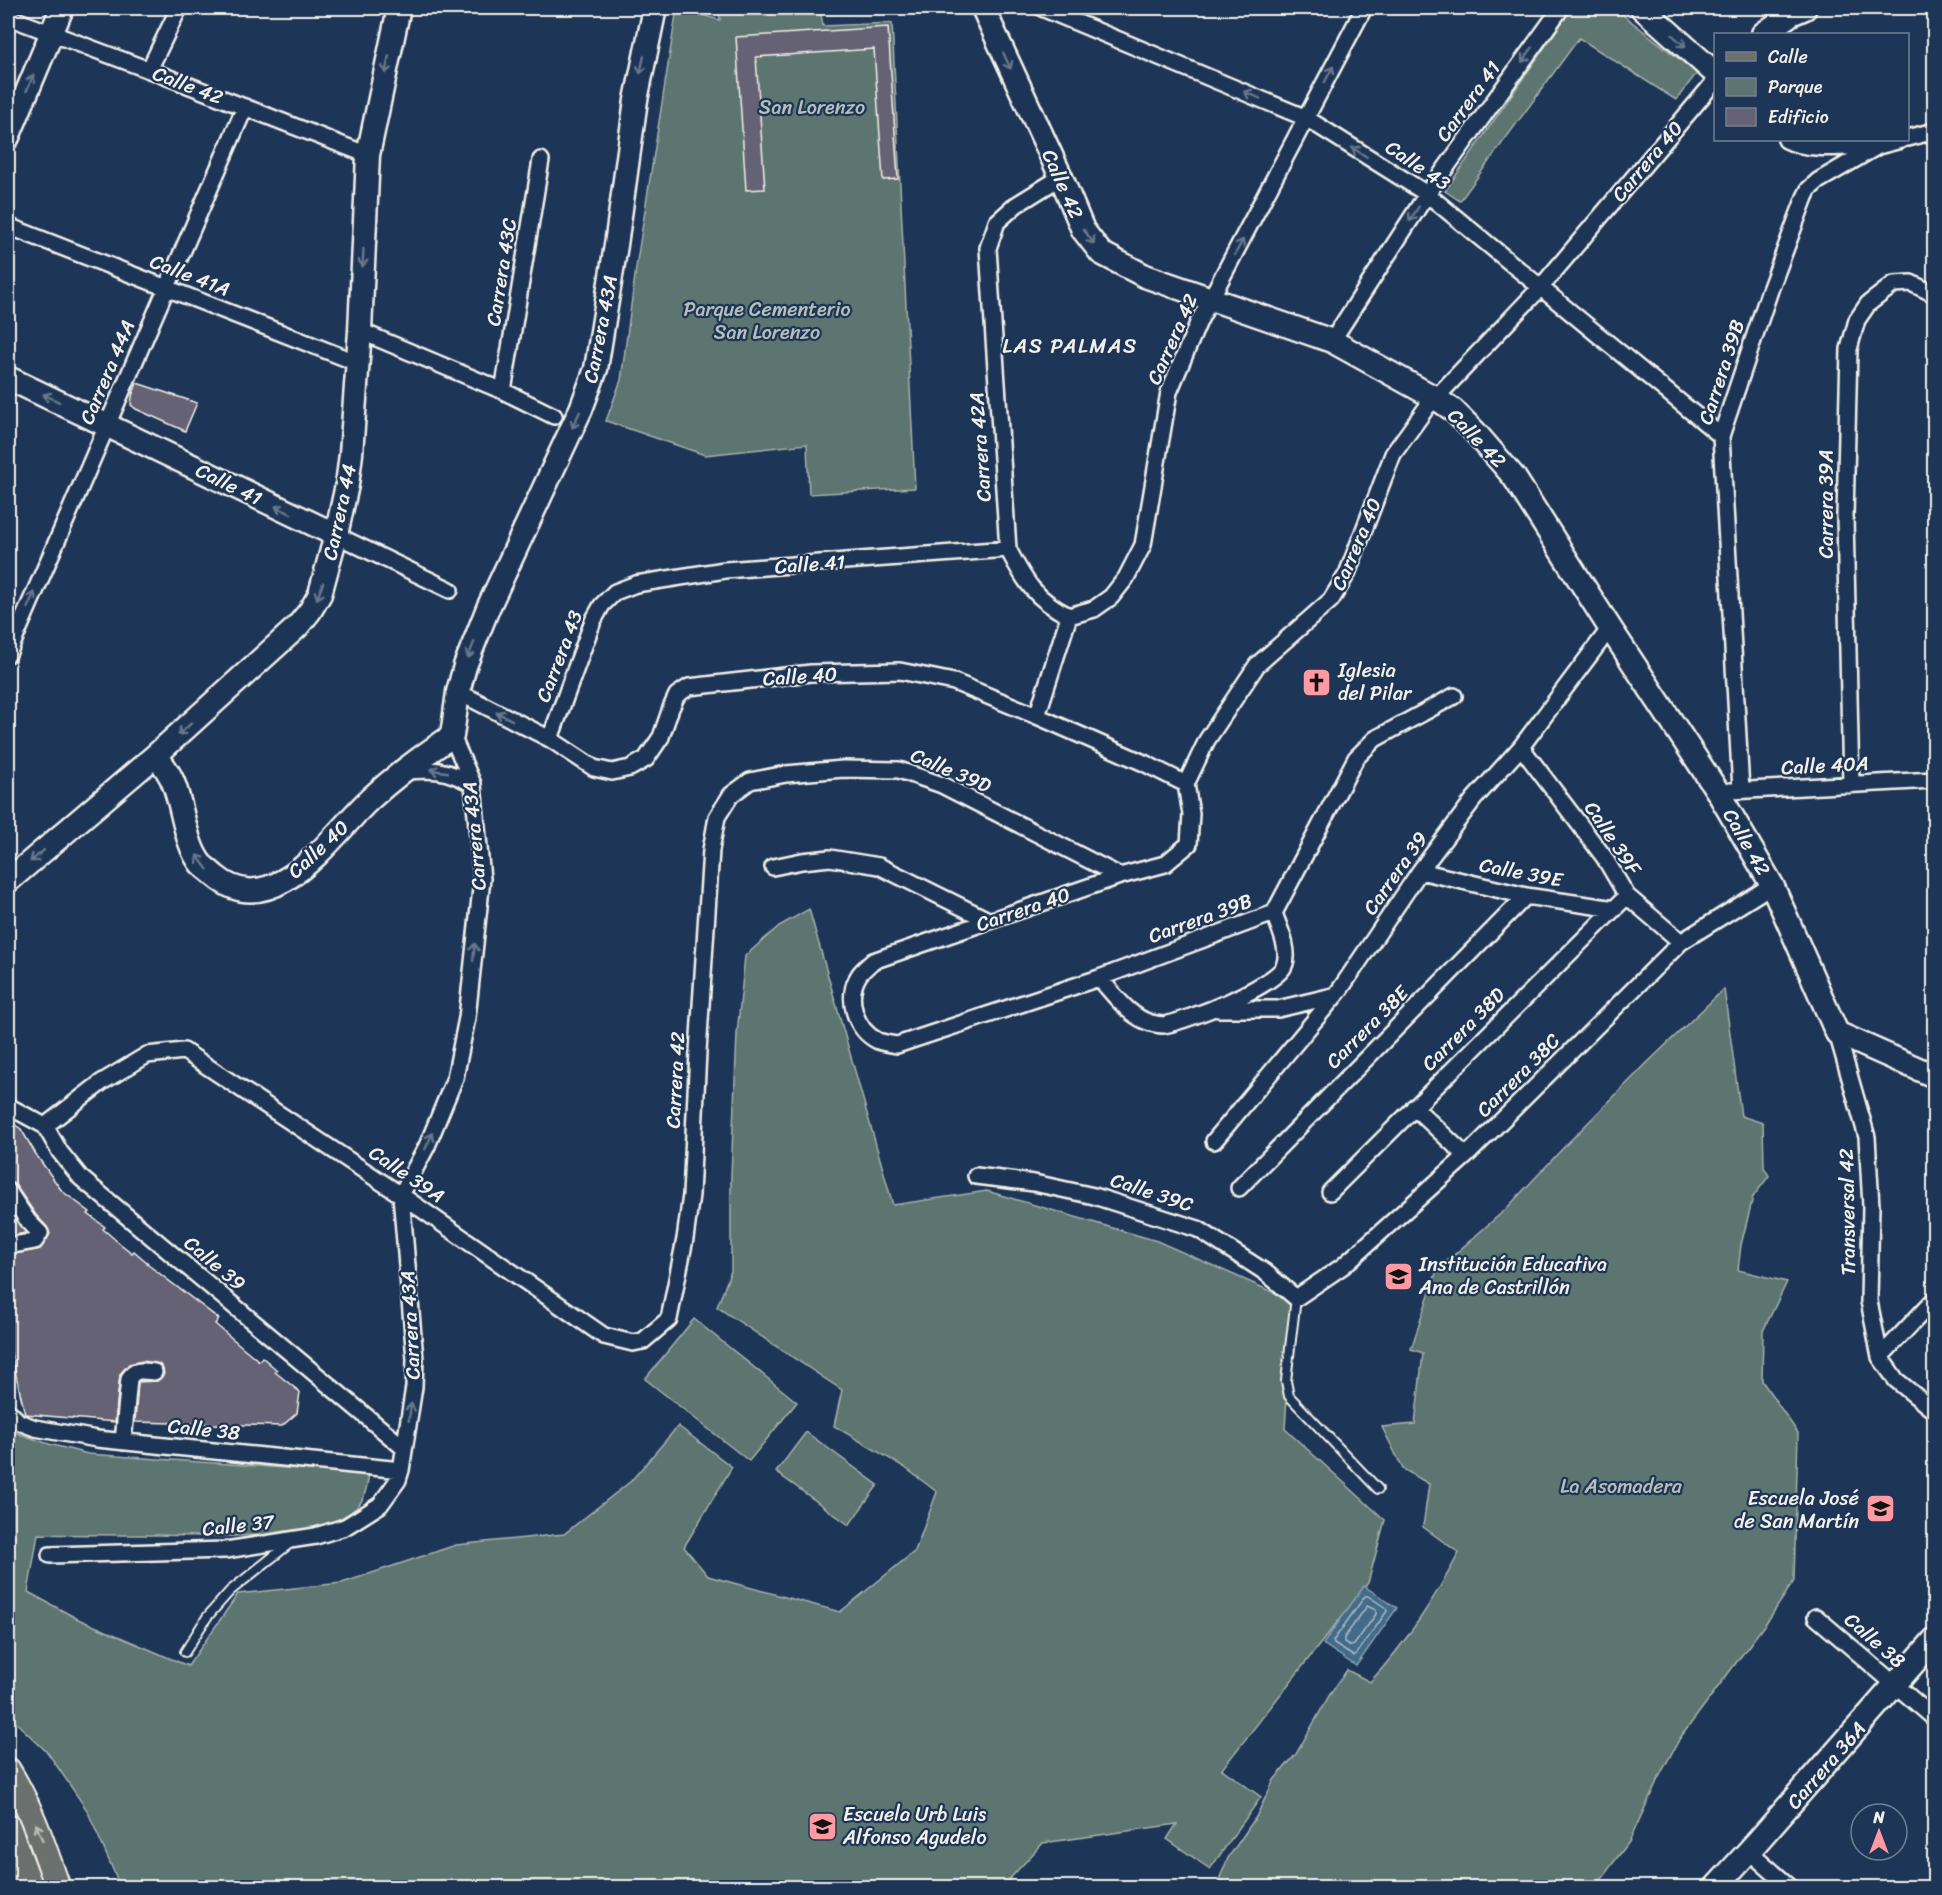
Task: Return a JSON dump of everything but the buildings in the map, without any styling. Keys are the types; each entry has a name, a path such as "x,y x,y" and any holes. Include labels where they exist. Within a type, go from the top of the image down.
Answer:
{"main road":[{"path":"8,1770 23,1795 58,1887"},
{"path":"8,1827 31,1887"},
{"path":"8,1883 10,1887"}],"street":[{"path":"8,137 62,8"},
{"path":"149,69 178,8"},
{"name":"Carrera 44","path":"8,881 156,755 304,619 320,594 336,535 351,454 360,332 368,155 399,8"},
{"name":"Carrera 43A","path":"401,1470 414,1387 415,1359 401,1195 427,1146 451,1087 467,1018 482,879 473,784 452,735 458,692 465,666 488,608 581,410 596,369 636,100 655,8"},
{"name":"Calle 42","path":"983,8 1083,230 1101,253 1145,276 1332,341 1453,410 1514,477 1610,628 1730,791 1837,1033"},
{"name":"Calle 43","path":"1042,8 1306,118 1426,194 1721,436"},
{"name":"Carrera 42","path":"1069,616 1094,609 1111,597 1126,578 1143,545 1169,392 1199,321 1364,8"},
{"name":"Carrera 41","path":"1332,341 1426,194 1561,8"},
{"path":"1642,8 1714,72"},
{"path":"1764,33 1791,14 1805,8"},
{"name":"Calle 42","path":"8,17 149,69 368,155"},
{"name":"Carrera 40","path":"897,1045 878,1041 863,1029 854,1012 852,993 859,975 873,961 1120,876 1165,864 1189,844 1191,814 1186,784 1206,740 1257,665 1331,600 1347,574 1392,454 1428,407 1540,287 1714,82"},
{"name":"Carrera 44A","path":"8,654 245,107"},
{"path":"1909,138 1935,131"},
{"path":"1788,141 1808,146 1878,146"},
{"name":"Carrera 39B","path":"1730,791 1721,436 1770,290 1809,189 1818,181 1878,146 1897,141"},
{"name":"Carrera 43C","path":"503,391 541,160"},
{"name":"Carrera 42A","path":"1061,177 1016,205 997,222 988,248 1008,549 1030,587 1051,607 1069,616"},
{"name":"Calle 41A","path":"8,226 358,363"},
{"name":"Carrera 39A","path":"1851,785 1845,517 1849,349 1857,320 1862,312 1868,304 1894,284 1911,283 1935,294"},
{"path":"360,332 503,391 554,416"},
{"name":"Calle 41","path":"8,378 450,590"},
{"name":"Calle 41","path":"615,592 636,584 725,570 1008,549"},
{"name":"Carrera 43","path":"550,739 593,621 602,605 615,592"},
{"path":"1037,716 1069,616"},
{"name":"Carrera 39","path":"1214,1141 1334,996 1474,799 1521,747 1610,628"},
{"name":"Calle 40","path":"458,692 550,739 594,768 612,772 630,768 646,759 661,737 677,695 689,687 811,673 900,671 954,682 1144,763 1186,784"},
{"name":"Carrera 39B","path":"897,1045 1099,978 1274,913 1356,758 1375,739 1454,696"},
{"name":"Calle 40","path":"156,755 173,780 188,838 201,863 226,885 250,891 274,886 300,871 358,811 412,762 452,735"},
{"name":"Calle 39F","path":"1521,747 1604,857 1627,896 1681,942"},
{"path":"402,771 433,769 452,773 473,784"},
{"name":"Calle 39D","path":"750,781 786,774 843,769 899,770 942,785 1120,876"},
{"name":"Calle 40A","path":"1730,791 1935,780"},
{"name":"Carrera 42","path":"604,1336 633,1343 643,1341 669,1319 691,1195 711,850 717,818 731,795 750,781"},
{"path":"773,867 830,858 879,866 988,920"},
{"name":"Calle 39E","path":"1420,872 1526,896 1615,909"},
{"name":"Carrera 38C","path":"1296,1298 1343,1266 1466,1156 1681,942 1772,885"},
{"name":"Carrera 38E","path":"1239,1188 1526,896"},
{"name":"Carrera 38D","path":"1330,1192 1627,896"},
{"path":"1099,978 1134,1016 1149,1022 1162,1025 1215,1009 1272,979 1284,968 1286,954 1274,913"},
{"path":"1215,1009 1278,1009 1334,996"},
{"path":"1837,1033 1935,1076"},
{"name":"Transversal 42","path":"1837,1033 1867,1137 1871,1206 1869,1301 1880,1357"},
{"name":"Calle 39A","path":"45,1126 102,1082 147,1055 184,1051 401,1195 604,1336"},
{"path":"8,1106 45,1126"},
{"path":"1414,1107 1466,1156"},
{"name":"Calle 39","path":"45,1126 60,1152 81,1178 404,1448"},
{"name":"Calle 39C","path":"976,1176 1034,1183 1094,1196 1198,1229 1264,1272 1296,1298"},
{"path":"8,1191 28,1221 40,1233 35,1241 8,1246"},
{"path":"1935,1300 1880,1357 1896,1380 1935,1411"},
{"path":"123,1442 129,1379 136,1371 154,1372"},
{"name":"Calle 38","path":"8,1411 19,1422 35,1428 97,1439 401,1470"},
{"name":"Calle 37","path":"50,1555 226,1550 315,1536 345,1527 380,1505 398,1480 401,1470"},
{"name":"Calle 38","path":"1816,1617 1935,1718"},
{"name":"Carrera 36A","path":"1715,1887 1935,1640"},
{"path":"1749,1851 1791,1887"}],"lane":[{"path":"1296,1298 1286,1381 1289,1396 1378,1489"},
{"path":"185,1652 207,1617 230,1591 293,1540"}],"green space":[{"name":"Parque Cementerio San Lorenzo","path":"677,8 720,20 719,8 820,8 823,26 892,23 915,488 809,494 807,444 705,455 606,421 621,380 637,261"},
{"path":"1572,8 1614,8 1697,73 1676,100 1579,38 1460,201 1445,191"},
{"path":"809,909 893,1205 987,1191 1157,1241 1293,1301 1285,1429 1385,1520 1368,1583 1222,1769 1261,1797 1210,1869 1167,1839 1177,1824 1043,1843 1002,1887 121,1888 87,1810 48,1753 8,1715 8,1430 88,1454 369,1474 364,1497 356,1508 338,1519 315,1527 289,1532 233,1536 38,1534 28,1592 78,1619 188,1666 238,1594 342,1583 456,1545 564,1534 631,1481 678,1426 732,1467 684,1547 708,1576 840,1612 915,1551 937,1492 904,1467 834,1426 842,1390 717,1307 731,1271 731,1175 737,1034 745,956 779,926"},
{"name":"La Asomadera","path":"1724,989 1741,1116 1763,1123 1764,1167 1769,1176 1753,1197 1741,1245 1738,1270 1787,1282 1763,1331 1762,1381 1798,1433 1794,1581 1771,1616 1680,1738 1629,1842 1595,1887 1216,1887 1228,1858 1256,1817 1274,1780 1296,1754 1329,1696 1347,1670 1370,1682 1419,1620 1459,1553 1423,1527 1429,1484 1403,1469 1382,1427 1415,1424 1423,1353 1411,1349 1437,1270 1506,1209 1647,1063"},
{"path":"694,1319 797,1402 749,1461 645,1379"},
{"path":"806,1432 878,1485 849,1525 776,1472"}],"water":[{"path":"1364,1586 1397,1608 1356,1666 1323,1644"}],"place":[{"name":"Iglesia del Pilar","path":"1317,682"},
{"name":"Institución Educativa Ana de Castrillón","path":"1398,1276"},
{"name":"Escuela José de San Martín","path":"1880,1509"},
{"name":"Escuela Urb Luis Alfonso Agudelo","path":"822,1826"}],"district":[{"name":"LAS PALMAS","path":"1070,346"}],"park label":[{"name":"San Lorenzo","path":"812,107"}]}
